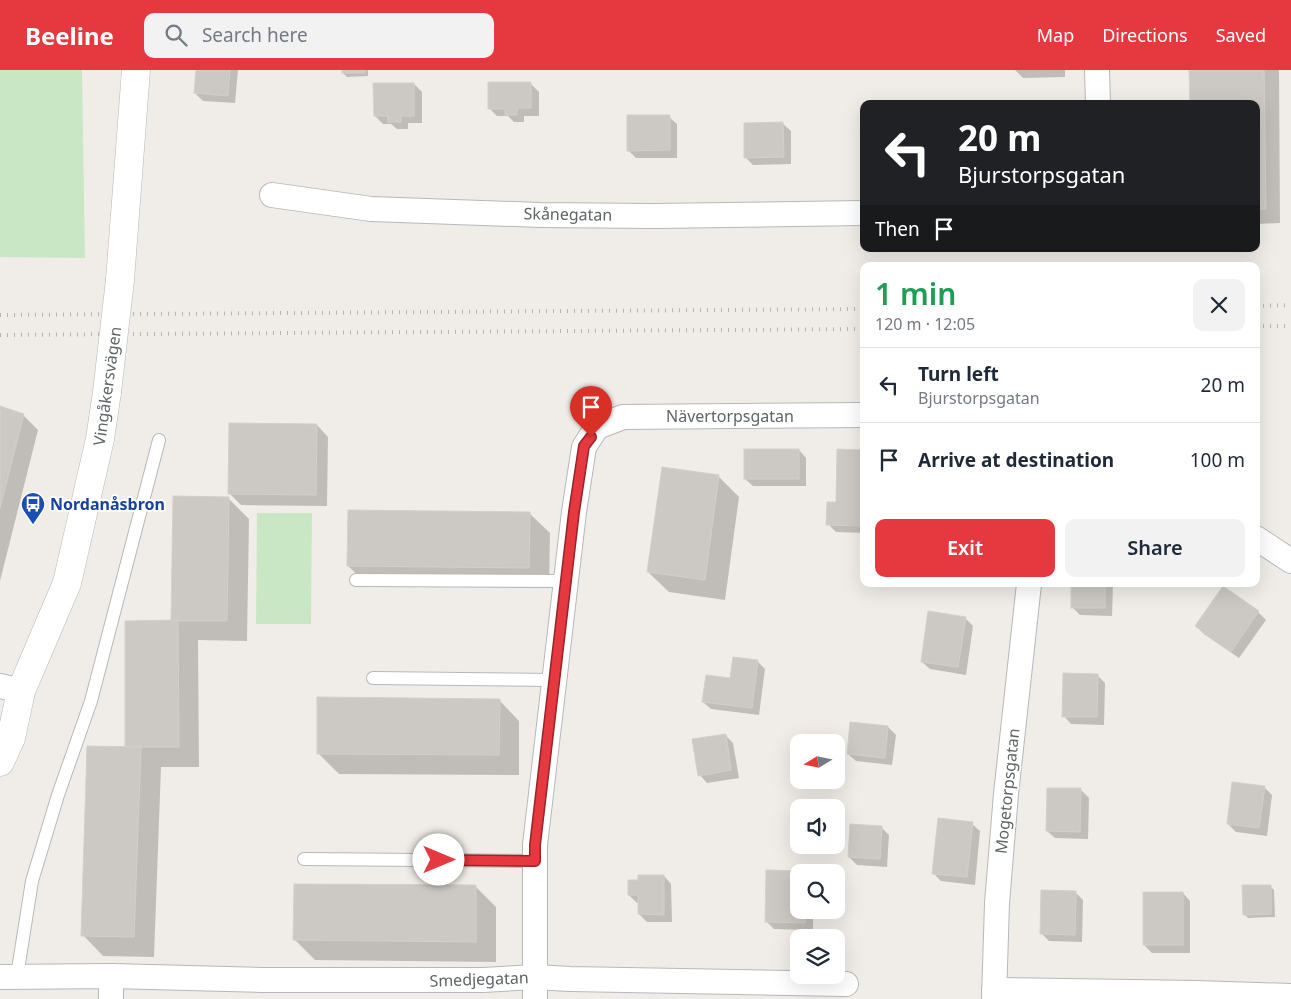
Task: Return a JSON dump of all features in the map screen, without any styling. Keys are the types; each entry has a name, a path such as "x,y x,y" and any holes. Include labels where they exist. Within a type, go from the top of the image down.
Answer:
{"main road":[{"name":"Vingåkersvägen","path":"0,722 10,688 67,583 100,440 120,280 136,70"},
{"name":"Vingåkersvägen","path":"0,762 11,738 10,688"}],"street":[{"path":"1097,70 1098,100"},
{"name":"Skånegatan","path":"272,195 371,208 540,215 654,216 860,213"},
{"name":"Nävertorpsgatan","path":"565,581 584,446 598,427 623,417 860,416"},
{"path":"1260,541 1291,561"},
{"path":"535,988 535,845 565,581"},
{"name":"Mogetorpsgatan","path":"994,994 997,903 1002,844 1029,587"},
{"path":"8,976 112,976 111,999"},
{"name":"Smedjegatan","path":"112,976 262,980 483,980 535,988 570,979 846,984"},
{"path":"994,994 1197,992 1291,996"}],"lane":[{"path":"8,976 32,881 58,795 91,701 159,440"},
{"path":"356,580 565,581"},
{"path":"373,678 554,680"},
{"path":"304,859 535,861"}],"green space":[{"path":"0,70 82,70 85,258 0,257"},
{"path":"257,513 312,513 311,624 256,624"}],"building":[{"path":"196,70 230,70 228,96 194,93"},
{"path":"342,70 365,70 365,73 342,73"},
{"path":"1189,70 1264,70 1266,209 1260,209 1260,100 1190,100"},
{"path":"488,82 531,82 531,108 517,108 517,115 505,115 505,109 488,109"},
{"path":"373,83 414,83 414,116 401,116 401,122 388,122 388,116 374,116"},
{"path":"627,115 670,115 670,150 627,151"},
{"path":"783,122 784,157 744,158 744,123"},
{"path":"0,406 24,414 0,508"},
{"path":"229,423 317,424 316,495 228,494"},
{"path":"744,449 799,449 799,479 744,479"},
{"path":"837,449 860,450 860,526 826,525 827,502 836,502"},
{"path":"662,467 719,475 705,580 647,572"},
{"path":"173,496 229,497 227,621 171,621"},
{"path":"348,510 530,512 529,568 347,566"},
{"path":"1071,587 1105,587 1105,608 1071,608"},
{"path":"1222,587 1259,611 1231,652 1195,626"},
{"path":"928,611 966,617 958,667 921,662"},
{"path":"178,620 179,747 125,747 125,621"},
{"path":"733,657 758,660 752,708 702,702 706,675 730,678"},
{"path":"1063,673 1098,674 1097,717 1062,717"},
{"path":"317,697 500,699 499,755 317,754"},
{"path":"850,722 888,726 885,758 847,754"},
{"path":"726,734 731,770 698,776 692,739"},
{"path":"87,746 141,747 134,937 81,936"},
{"path":"1232,782 1265,786 1259,828 1227,824"},
{"path":"1047,788 1081,788 1080,832 1046,831"},
{"path":"938,818 973,822 967,877 932,874"},
{"path":"850,824 882,826 880,859 848,857"},
{"path":"766,870 790,871 790,919 805,919 805,923 765,922"},
{"path":"638,875 664,875 664,915 638,914 638,895 628,895 628,880 638,880"},
{"path":"294,884 476,885 476,942 293,940"},
{"path":"1242,885 1271,885 1271,914 1243,915"},
{"path":"1041,890 1076,891 1075,935 1040,934"},
{"path":"1143,892 1183,892 1183,945 1143,945"}],"railway":[{"path":"1260,306 1291,305"},
{"path":"0,315 860,309"},
{"path":"1260,326 1291,326"},
{"path":"0,335 860,329"}],"place":[{"name":"Nordanåsbron","path":"33,525"}],"route":[{"path":"439,860 535,861 535,845 574,512 584,446 591,437"}]}
